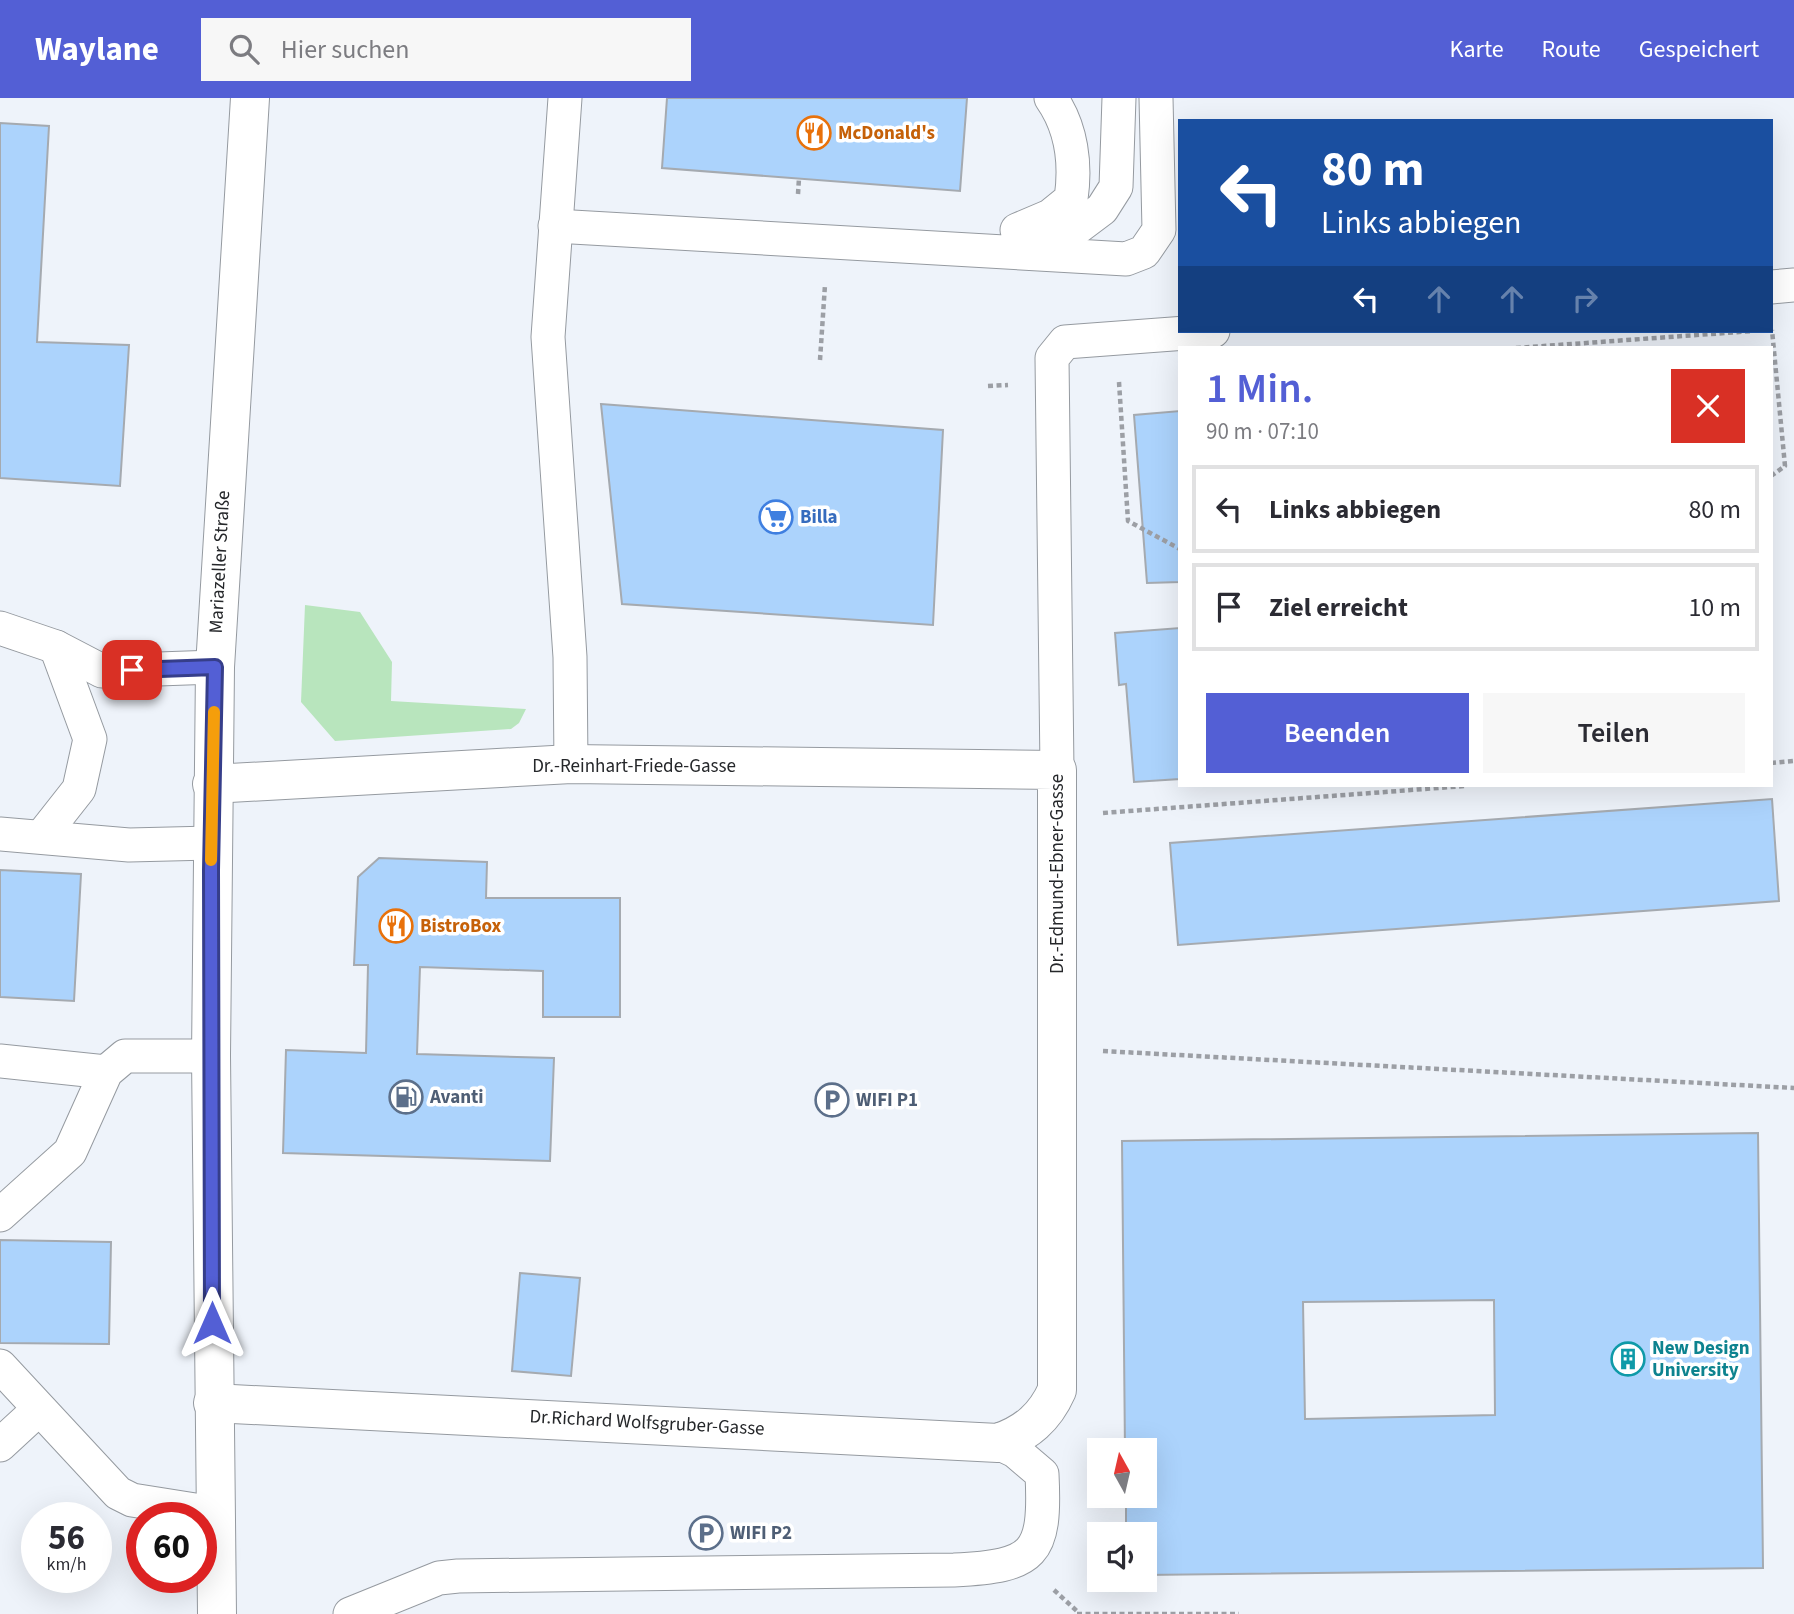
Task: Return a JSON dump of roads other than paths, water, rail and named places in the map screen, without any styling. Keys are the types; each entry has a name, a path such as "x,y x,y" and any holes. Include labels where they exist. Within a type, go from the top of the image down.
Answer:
{"street":[{"name":"Mariazeller Straße","path":"214,1502 211,843 215,667 250,98"},
{"name":"Dr.-Reinhart-Friede-Gasse","path":"212,784 571,764 1057,769"},
{"name":"Dr.-Edmund-Ebner-Gasse","path":"1057,769 1057,1390"},
{"name":"Dr.Richard Wolfsgruber-Gasse","path":"213,1403 998,1443 1017,1436 1034,1424 1049,1407 1057,1390"},
{"name":"Mariazeller Straße","path":"216,1593 217,1614"}],"lane":[{"path":"565,98 548,337 570,657 571,764"},
{"path":"966,251 1051,215 1071,199 1075,169 1069,139 1051,98"},
{"path":"966,251 1074,230 1102,209 1116,187 1119,98"},
{"path":"555,226 1126,259 1144,252 1159,230 1156,98"},
{"path":"1773,287 1794,285"},
{"name":"Dr.-Edmund-Ebner-Gasse","path":"1057,769 1052,358 1065,342 1186,333"},
{"path":"0,628 56,647 102,671 215,667"},
{"path":"41,836 79,789 90,739 56,647"},
{"path":"0,834 129,845 211,843"},
{"path":"0,1215 70,1152 106,1072 125,1056 211,1056"},
{"path":"0,1061 106,1072"},
{"path":"0,1366 118,1493 132,1500 145,1502"},
{"path":"0,1445 39,1409"},
{"path":"351,1614 439,1578 478,1575 954,1570 1004,1565 1019,1560 1032,1550 1040,1536 1044,1502 1042,1474 1015,1451 998,1443"}],"place":[{"name":"McDonald's","path":"814,133"},
{"name":"Billa","path":"776,517"},
{"name":"BistroBox","path":"396,926"},
{"name":"Avanti","path":"406,1097"},
{"name":"WIFI P1","path":"832,1100"},
{"name":"New Design University","path":"1628,1359"},
{"name":"WIFI P2","path":"706,1533"}]}
